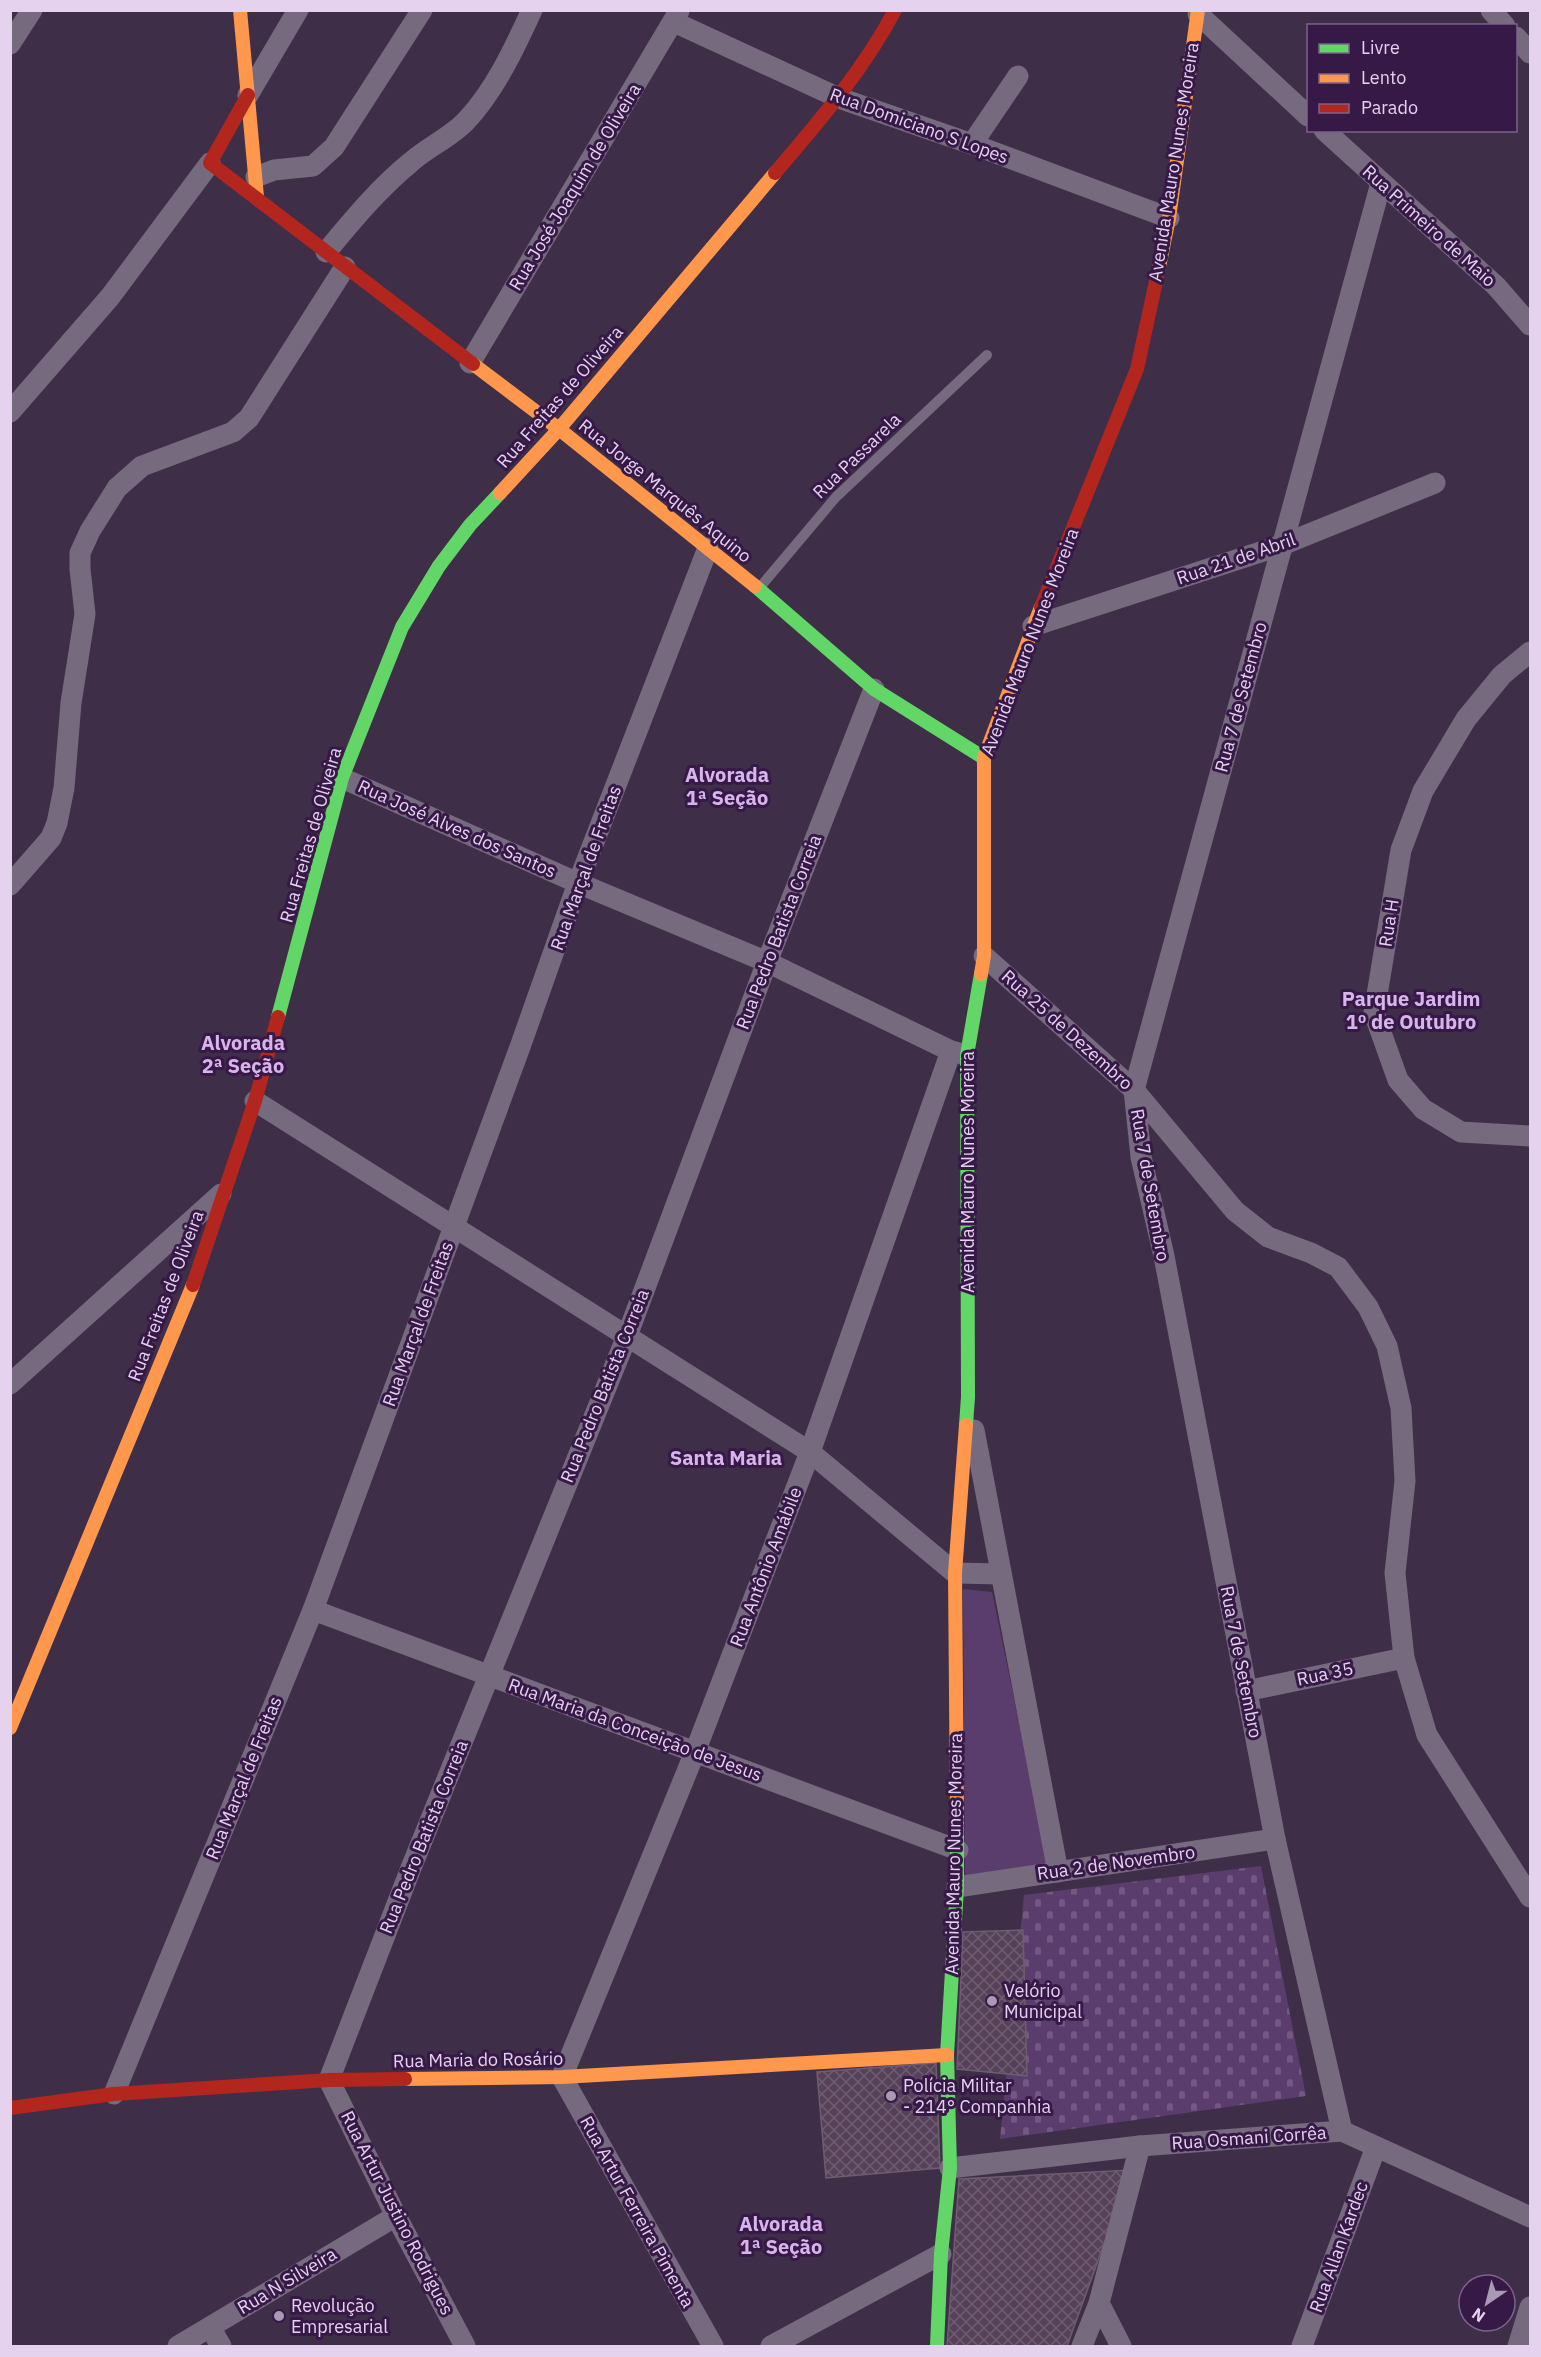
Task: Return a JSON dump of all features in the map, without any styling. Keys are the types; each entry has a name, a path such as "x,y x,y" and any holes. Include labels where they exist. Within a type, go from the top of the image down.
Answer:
{"street":[{"path":"10,44 32,10"},
{"path":"240,10 256,187"},
{"path":"10,412 110,297 210,163 298,10"},
{"path":"256,187 274,170 313,166 334,147 422,10"},
{"path":"326,252 372,196 412,161 465,122 485,98 515,48 532,10"},
{"name":"Rua Freitas de Oliveira","path":"10,1728 190,1294 255,1101 342,778 402,627 423,591 470,525 559,429 839,98 878,42 895,10"},
{"path":"1491,10 1503,24"},
{"path":"1198,12 1307,115"},
{"name":"Avenida Mauro Nunes Moreira","path":"937,2346 941,2254 950,2168 948,2055 958,1850 955,1573 969,1397 959,1053 984,956 984,758 1137,369 1169,219 1198,12"},
{"name":"Rua Domiciano S Lopes","path":"676,16 839,98 972,144 1169,219"},
{"name":"Rua José Joaquim de Oliveira","path":"470,363 676,16"},
{"path":"1517,39 1530,53"},
{"path":"972,144 1018,76"},
{"name":"Rua Primeiro de Maio","path":"1326,132 1496,286 1530,325"},
{"name":"Rua Jorge Marquês Aquino","path":"210,163 256,187 326,252 559,429 759,589 874,689 984,758"},
{"name":"Rua 7 de Setembro","path":"1342,2131 1275,1839 1164,1256 1142,1157 1134,1090 1381,183"},
{"path":"10,885 51,838 57,823 64,788 71,702 85,614 80,553 90,531 117,488 142,466 232,432 249,418 345,267"},
{"name":"Rua 21 de Abril","path":"1034,626 1282,545 1436,483"},
{"name":"Rua Marçal de Freitas","path":"114,2094 313,1610 578,883 708,548"},
{"name":"Rua H","path":"1530,652 1502,675 1466,719 1424,791 1401,850 1374,1012 1398,1080 1423,1109 1461,1132 1530,1136"},
{"name":"Rua Pedro Batista Correia","path":"329,2080 411,1868 627,1336 767,962 874,689"},
{"name":"Rua José Alves dos Santos","path":"342,778 578,883 767,962 959,1053"},
{"name":"Rua 25 de Dezembro","path":"984,956 1134,1090 1235,1211 1268,1237 1311,1253 1338,1267 1368,1307 1387,1346 1401,1408 1405,1481 1395,1573 1404,1658 1427,1735 1530,1897"},
{"name":"Rua Antônio Amábile","path":"562,2077 694,1752 810,1452 959,1053"},
{"path":"255,1101 810,1452 955,1573 1000,1574"},
{"path":"10,1384 226,1190"},
{"name":"Avenida Mauro Nunes Moreira","path":"969,1397 1000,1574 1059,1872"},
{"name":"Rua Maria da Conceição de Jesus","path":"313,1610 958,1850"},
{"name":"Rua 35","path":"1246,1691 1404,1658"},
{"name":"Rua 2 de Novembro","path":"957,1887 1275,1839"},
{"name":"Rua Maria do Rosário","path":"10,2108 114,2094 329,2080 562,2077 948,2055"},
{"name":"Rua Artur Ferreira Pimenta","path":"562,2077 712,2346"},
{"name":"Rua Artur Justino Rodrigues","path":"329,2080 396,2216 465,2346"},
{"name":"Rua Osmani Corrêa","path":"950,2168 1140,2146 1342,2131 1530,2217"},
{"path":"1082,2346 1099,2303 1140,2146"},
{"name":"Rua Allan Kardec","path":"1302,2346 1376,2146"},
{"name":"Rua N Silveira","path":"178,2346 396,2216"},
{"path":"771,2346 941,2254"},
{"path":"1099,2303 1121,2346"},
{"path":"1518,2346 1530,2307"},
{"path":"210,2327 221,2346"}],"lane":[{"name":"Rua Passarela","path":"759,589 836,497 987,355"}],"green space":[{"path":"963,1589 992,1592 1049,1867 965,1879"},
{"path":"1261,1866 1306,2096 1000,2139 1024,1895"}],"building":[{"name":"Velório Municipal","path":"1023,1930 1027,2076 957,2069 963,1932"},
{"path":"936,2063 940,2168 826,2178 817,2072"},
{"path":"1131,2170 1067,2346 947,2346 959,2179"}],"traffic: fast":[{"path":"278,1017 342,778 402,627 439,566 470,525 500,493"},
{"path":"755,586 874,689 984,758"},
{"path":"966,1425 968,1397 967,1055 981,974"},
{"path":"937,2346 941,2254 950,2168 947,2055 957,1887 957,1816"}],"traffic: slow":[{"path":"240,10 257,197"},
{"path":"1158,272 1169,218 1198,10"},
{"path":"500,493 559,429 775,173"},
{"path":"473,364 559,429 755,586"},
{"path":"981,974 984,956 984,758 1041,607"},
{"path":"10,1728 193,1285"},
{"path":"957,1816 955,1573 966,1425"},
{"path":"405,2079 562,2077 947,2055"}],"traffic: jam":[{"path":"775,173 855,75 895,10"},
{"path":"248,95 210,163 473,364"},
{"path":"1041,607 1137,369 1158,272"},
{"path":"193,1285 255,1101 278,1017"},
{"path":"10,2108 114,2094 329,2080 405,2079"}],"place":[{"name":"Velório Municipal","path":"992,2001"},
{"name":"Polícia Militar - 214° Companhia","path":"891,2096"},
{"name":"Revolução Empresarial","path":"279,2316"}],"district":[{"name":"Alvorada 1ª Seção","path":"727,786"},
{"name":"Parque Jardim 1º de Outubro","path":"1411,1010"},
{"name":"Alvorada 2ª Seção","path":"243,1054"},
{"name":"Santa Maria","path":"726,1458"},
{"name":"Alvorada 1ª Seção","path":"781,2236"}]}
